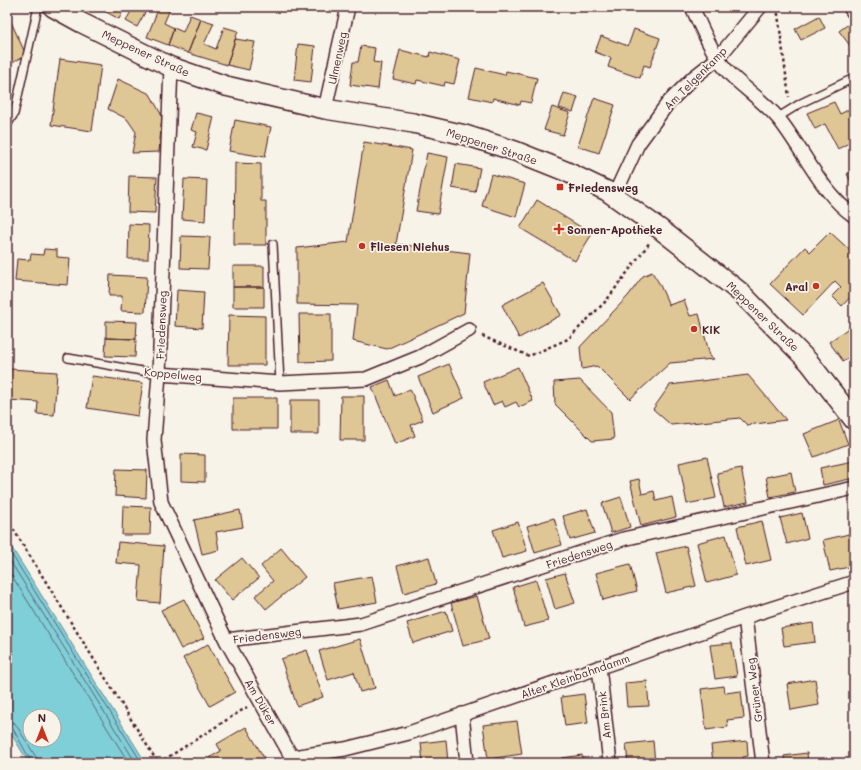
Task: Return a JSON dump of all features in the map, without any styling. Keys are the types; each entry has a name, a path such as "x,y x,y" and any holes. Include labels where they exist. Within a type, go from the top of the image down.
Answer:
{"main road":[{"name":"Meppener Straße","path":"54,7 82,23 171,67 226,86 325,109 413,123 465,135 515,151 565,171 614,196 660,229 740,292 809,362 854,420"}],"street":[{"name":"Ulmenweg","path":"325,109 348,7"},
{"path":"692,7 718,59 732,76 777,118 820,181 845,210 854,216"},
{"name":"Am Telgenkamp","path":"614,196 638,144 668,103 694,77 718,59 760,7"},
{"name":"Friedensweg","path":"171,67 159,374 154,440 161,502 226,640 361,624 623,539 854,488"},
{"name":"Koppelweg","path":"159,374 280,383 366,379 420,357 469,330"},
{"name":"Alter Kleinbahndamm","path":"294,760 359,746 409,733 745,617 854,582"},
{"name":"Grüner Weg","path":"745,617 762,763"},
{"name":"Am Düker","path":"226,640 294,760"},
{"name":"Am Brink","path":"599,667 610,763"},
{"path":"462,714 467,763"}],"lane":[{"path":"7,125 14,114 38,7"},
{"path":"846,7 854,18"},
{"path":"777,118 801,103 854,78"},
{"path":"273,244 280,383"},
{"name":"Koppelweg","path":"68,358 159,374"}],"path":[{"path":"777,7 790,98 777,118"},
{"path":"469,330 529,356 568,339 606,301 660,229"},
{"path":"7,519 158,763 259,699"},
{"path":"7,755 12,763"}],"water":[{"path":"7,540 146,763 29,763 7,727"}],"building":[{"path":"97,7 125,7 119,19"},
{"path":"133,7 148,7 137,27 126,21"},
{"path":"159,7 171,7 164,23 174,28 168,45 147,37"},
{"path":"535,7 553,7 551,12"},
{"path":"7,13 26,55 7,66"},
{"path":"190,15 201,19 188,53 168,45 174,28 183,32"},
{"path":"819,16 825,28 801,40 795,29"},
{"path":"201,19 214,23 204,44 216,49 224,27 238,31 227,65 188,53"},
{"path":"850,23 854,28 854,51 839,31"},
{"path":"634,29 660,38 650,67 644,65 640,78 608,67 611,58 595,52 601,36 628,46"},
{"path":"235,39 255,42 249,70 227,65"},
{"path":"298,44 315,46 311,82 294,80"},
{"path":"361,46 375,48 373,62 381,63 378,89 350,85 353,62 358,62"},
{"path":"400,50 429,57 430,52 460,60 454,84 445,82 444,86 417,80 416,84 393,79"},
{"path":"60,59 101,65 92,131 51,125"},
{"path":"476,68 505,75 506,71 537,78 531,103 521,101 520,105 493,98 492,102 469,97"},
{"path":"118,79 150,94 162,116 159,152 132,153 136,132 127,119 108,109"},
{"path":"854,91 854,101 850,93"},
{"path":"564,93 578,97 573,112 559,108"},
{"path":"594,98 615,105 599,153 578,146"},
{"path":"834,102 840,114 854,107 854,140 838,149 825,124 815,129 807,113"},
{"path":"552,107 570,113 563,135 544,130"},
{"path":"196,113 214,117 206,150 193,147 197,132 191,130"},
{"path":"235,120 271,127 265,157 229,151"},
{"name":"Fliesen Niehus","path":"364,142 412,150 396,244 470,253 464,313 387,349 353,341 357,305 297,304 297,248 348,242"},
{"path":"427,153 448,157 438,214 416,211"},
{"path":"235,163 261,164 261,201 266,201 266,245 234,245"},
{"path":"456,164 480,168 475,192 452,188"},
{"path":"854,171 854,187 847,174"},
{"path":"491,174 525,184 516,217 482,206"},
{"path":"129,176 157,177 155,213 128,212"},
{"path":"184,179 207,180 205,221 182,219"},
{"path":"537,200 592,234 575,261 520,228"},
{"path":"129,224 149,225 148,259 128,259"},
{"path":"830,232 854,254 852,258 854,260 854,293 842,306 832,296 841,287 835,281 803,315 770,284 805,247 810,252"},
{"path":"181,236 210,237 208,269 180,268"},
{"path":"44,249 57,250 57,257 70,258 68,285 15,281 17,259 30,260 31,254 43,255"},
{"path":"233,266 264,266 264,287 233,287"},
{"path":"652,272 669,305 684,300 690,316 699,314 710,356 714,359 670,363 630,399 597,366 582,369 580,347 628,296 643,276"},
{"path":"110,275 147,277 145,312 121,311 122,296 109,296"},
{"path":"543,283 561,315 519,338 502,305"},
{"path":"233,287 264,287 264,307 233,307"},
{"path":"177,290 204,292 202,328 175,326"},
{"path":"299,314 331,314 331,361 300,362"},
{"path":"229,315 265,316 265,365 228,365"},
{"path":"106,321 137,322 136,339 106,338"},
{"path":"854,324 854,354 843,361 829,342"},
{"path":"106,338 136,339 135,357 105,356"},
{"path":"449,364 464,398 433,412 418,377"},
{"path":"518,367 533,401 519,407 516,402 505,407 502,401 493,405 483,382"},
{"path":"10,369 57,372 54,415 37,414 38,402 8,400"},
{"path":"748,375 786,420 747,425 740,418 671,425 653,409 670,385"},
{"path":"92,376 143,383 138,416 87,408"},
{"path":"389,380 395,396 410,389 423,420 411,425 415,436 395,444 372,387"},
{"path":"580,380 611,412 614,439 592,441 555,404 554,382"},
{"path":"341,396 364,396 364,440 340,440"},
{"path":"233,398 277,398 277,429 233,429"},
{"path":"290,400 319,400 319,434 290,434"},
{"path":"839,420 848,444 814,457 804,434"},
{"path":"181,454 205,455 205,482 181,481"},
{"path":"707,457 716,498 687,504 679,463"},
{"path":"853,461 854,478 823,485 820,468"},
{"path":"741,468 748,502 724,507 717,473"},
{"path":"116,469 147,470 146,498 115,496"},
{"path":"791,472 795,492 770,497 766,477"},
{"path":"639,479 642,494 654,491 656,501 672,497 676,517 641,526 630,481"},
{"path":"621,497 630,527 611,533 602,503"},
{"path":"123,506 151,507 150,535 122,535"},
{"path":"587,509 595,533 570,540 563,516"},
{"path":"240,510 243,527 216,532 219,550 202,554 194,520"},
{"path":"802,513 808,538 787,544 780,518"},
{"path":"554,518 562,545 535,553 527,526"},
{"path":"762,521 771,560 746,566 737,527"},
{"path":"518,522 527,551 502,558 493,530"},
{"path":"849,534 854,555 854,566 830,571 823,540"},
{"path":"726,535 736,575 707,583 697,543"},
{"path":"118,542 164,546 160,603 138,601 141,565 116,563"},
{"path":"686,546 696,586 666,593 656,553"},
{"path":"281,548 305,577 266,609 255,596 273,581 261,566"},
{"path":"429,557 436,584 404,593 397,566"},
{"path":"242,558 259,578 232,600 215,580"},
{"path":"630,564 637,591 603,600 596,573"},
{"path":"565,573 575,603 555,609 546,578"},
{"path":"372,576 377,602 338,609 333,583"},
{"path":"536,580 548,621 524,627 513,587"},
{"path":"477,596 489,639 463,646 451,603"},
{"path":"184,599 204,638 181,649 161,610"},
{"path":"446,611 452,631 413,643 407,623"},
{"path":"813,623 815,642 784,646 781,628"},
{"path":"360,639 375,688 360,692 354,672 328,680 319,651"},
{"path":"732,643 737,676 715,679 710,645"},
{"path":"208,644 235,692 210,706 183,658"},
{"path":"307,650 323,697 297,706 281,659"},
{"path":"815,679 819,705 791,710 787,684"},
{"path":"647,681 649,706 627,707 625,683"},
{"path":"724,686 725,693 741,691 744,718 727,720 728,727 706,730 701,689"},
{"path":"584,694 588,723 565,726 561,697"},
{"path":"517,721 522,754 488,759 483,725"},
{"path":"246,727 267,763 212,763 209,758 221,751 217,744"},
{"path":"446,740 448,763 423,763 421,743"},
{"path":"653,741 655,763 628,763 626,744"},
{"path":"747,741 748,756 743,757 743,763 713,763 711,745"},
{"path":"807,753 808,763 785,763 784,756"},
{"path":"582,755 583,763 563,763 562,758"},
{"path":"375,760 376,763 357,763"}],"place":[{"name":"Friedensweg","path":"560,187"},
{"name":"Sonnen-Apotheke","path":"559,229"},
{"name":"Fliesen Niehus","path":"362,246"},
{"name":"Aral","path":"816,286"},
{"name":"KiK","path":"694,329"}]}
